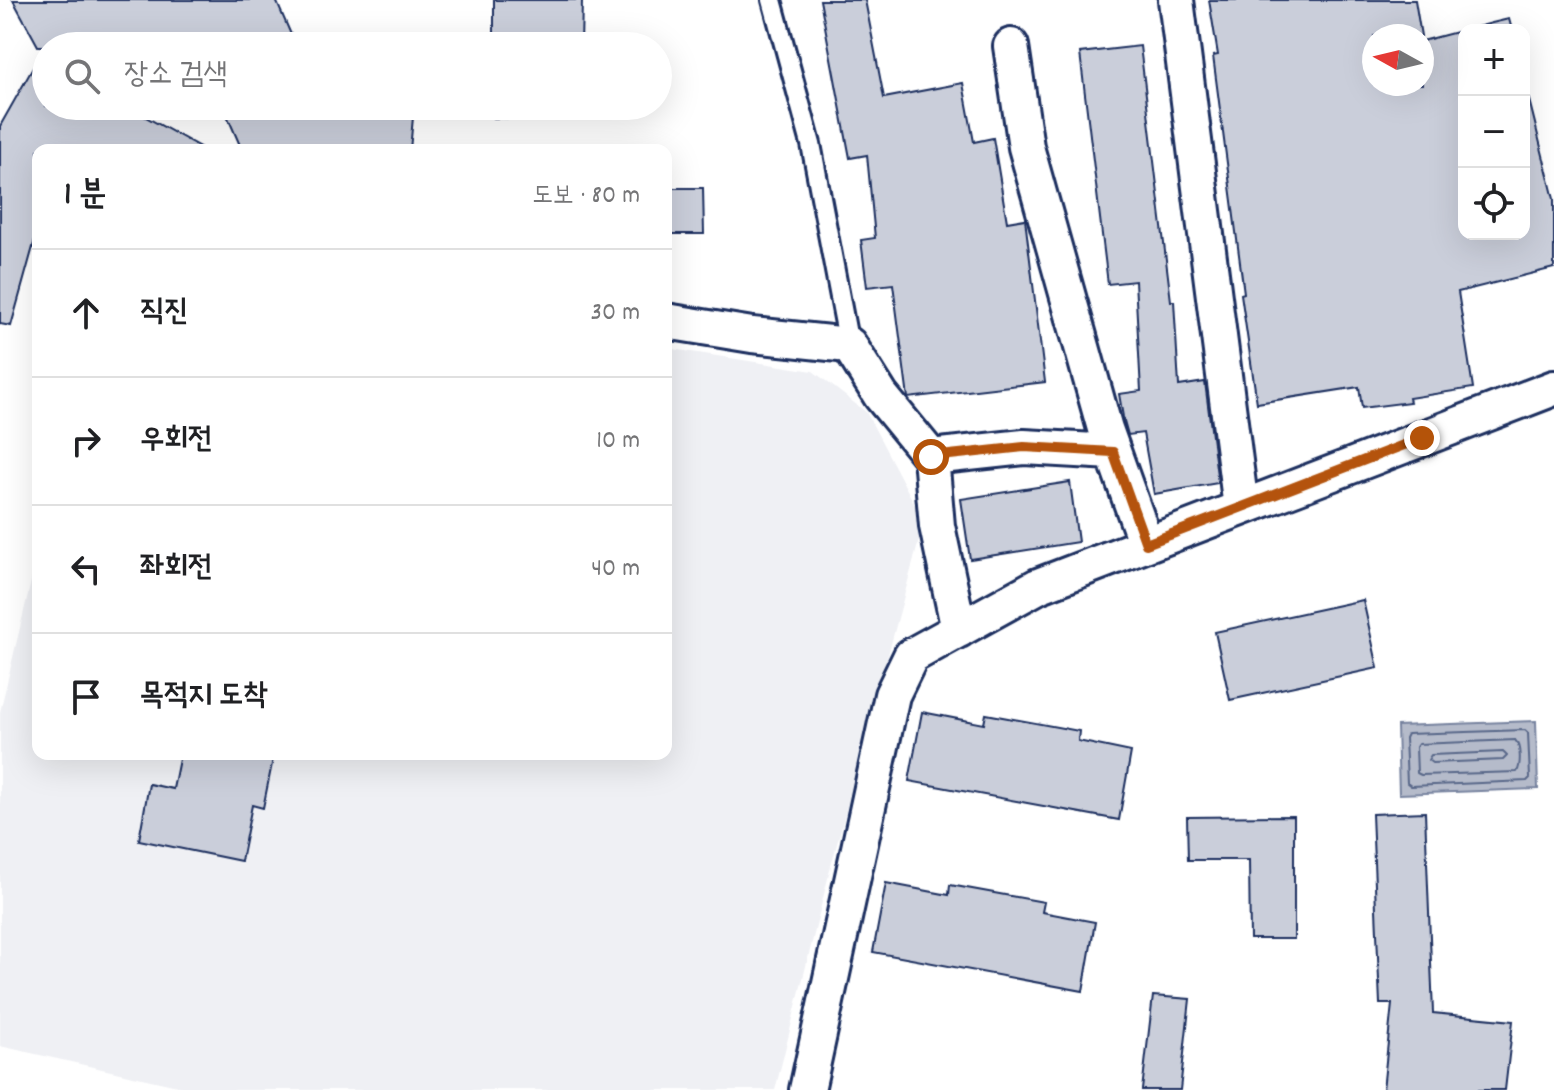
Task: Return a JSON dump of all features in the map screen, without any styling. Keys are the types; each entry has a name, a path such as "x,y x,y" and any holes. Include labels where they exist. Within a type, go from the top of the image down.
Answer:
{"street":[{"path":"1176,0 1241,508"},
{"path":"1011,46 1026,147 1113,452 1146,544"},
{"path":"672,322 752,335 849,345 881,396 931,457 937,526 959,630"},
{"path":"807,1090 892,695 911,656 1038,586 1554,388"},
{"path":"931,457 1024,447 1113,452"}],"lane":[{"path":"772,0 811,144 849,345"}],"shaded area":[{"path":"672,349 813,371 866,412 924,522 831,866 775,1090 195,1090 0,1046 0,712 32,577 32,760 672,760"}],"water":[{"path":"1536,721 1538,789 1399,794 1397,726"}],"building":[{"path":"13,0 276,0 290,32 32,32 32,35"},
{"path":"494,0 582,0 581,32 494,32"},
{"path":"820,0 865,0 884,98 963,83 974,142 993,138 1007,222 1025,219 1045,382 908,398 893,284 867,287 861,240 875,238 867,155 850,158"},
{"path":"1209,0 1415,0 1419,24 1362,24 1362,96 1434,96 1434,38 1458,32 1458,240 1530,240 1530,104 1554,199 1554,268 1458,292 1473,388 1409,398 1410,402 1362,408 1359,387 1257,403 1213,56 1218,55"},
{"path":"1509,19 1510,24 1488,24"},
{"path":"1140,46 1171,301 1174,301 1179,386 1205,382 1218,483 1154,494 1143,433 1128,435 1119,394 1141,391 1135,281 1108,284 1080,53"},
{"path":"32,69 32,120 151,120 194,144 32,144 32,251 11,326 0,324 0,126"},
{"path":"229,120 413,120 411,144 239,144"},
{"path":"672,188 703,188 704,234 672,234"},
{"path":"1070,482 1078,542 970,559 961,499"},
{"path":"1363,600 1378,668 1230,700 1215,632"},
{"path":"922,712 984,724 986,714 1079,731 1078,741 1131,752 1119,820 909,781"},
{"path":"179,760 273,760 263,808 252,805 241,861 139,840 149,784 173,789"},
{"path":"1425,812 1433,1013 1513,1021 1505,1090 1383,1090 1392,1004 1380,1004 1372,814"},
{"path":"1294,816 1294,939 1250,939 1249,860 1188,860 1187,817"},
{"path":"886,883 949,895 950,885 1044,902 1042,912 1095,922 1083,991 873,952"},
{"path":"1153,996 1190,999 1180,1090 1142,1090"}],"route":[{"path":"931,457 1024,447 1113,452 1146,544 1422,438"}]}
